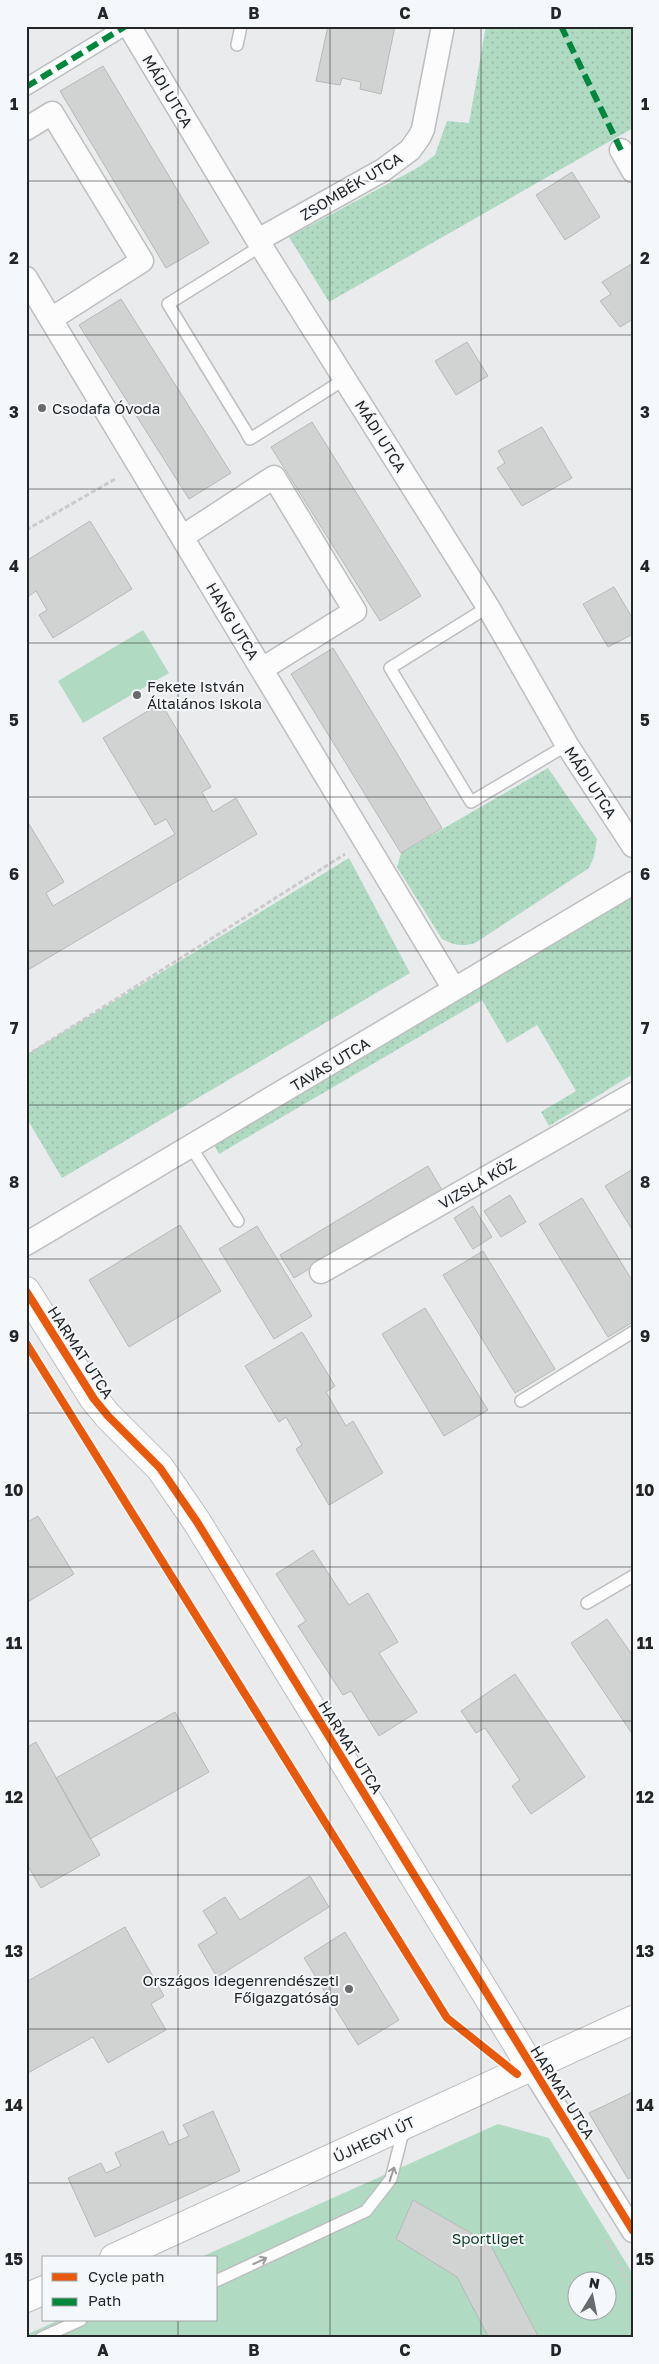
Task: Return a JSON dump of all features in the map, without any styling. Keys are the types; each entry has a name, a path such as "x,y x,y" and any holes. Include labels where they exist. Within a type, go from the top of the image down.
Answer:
{"street":[{"path":"26,87 128,26"},
{"name":"MÁDI UTCA","path":"128,26 259,243 488,608 566,744 633,846"},
{"name":"ZSOMBÉK UTCA","path":"259,243 383,170 410,150 423,129 443,26"},
{"path":"26,129 52,113 142,262 51,319"},
{"path":"621,150 633,171"},
{"name":"HANG UTCA","path":"26,278 454,989"},
{"path":"182,537 274,477 355,611 262,669"},
{"name":"TAVAS UTCA","path":"26,1244 633,883"},
{"name":"VIZSLA KÖZ","path":"321,1272 633,1094"},
{"name":"HARMAT UTCA","path":"26,1292 94,1399 108,1416 160,1468 197,1522 633,2231"},
{"name":"ÚJHEGYI ÚT","path":"118,2256 633,2020"}],"lane":[{"path":"237,45 241,26"},
{"path":"259,243 168,304 250,439 345,379"},
{"path":"488,608 390,668 471,802 566,744"},
{"path":"191,1147 238,1221"},
{"path":"521,1401 633,1332"},
{"path":"587,1603 633,1576"},
{"path":"218,2280 366,2211 391,2179 404,2125"},
{"path":"42,2338 77,2322"}],"path":[{"path":"26,530 139,465"},
{"path":"26,1056 366,841"}],"green space":[{"path":"486,26 633,26 633,128 329,302 289,237 419,167 435,155 447,121 469,123"},
{"path":"143,630 169,673 83,723 58,681"},
{"path":"548,768 597,839 594,857 589,868 475,943 458,945 442,939 397,867 401,853"},
{"path":"349,858 410,973 62,1178 26,1117 26,1055"},
{"path":"633,891 633,1074 549,1126 541,1112 576,1091 537,1025 507,1043 482,1000 219,1154 212,1141"},
{"name":"Sportliget","path":"498,2124 549,2138 633,2274 633,2338 26,2338 26,2335 55,2322 218,2322 218,2256 203,2256"}],"building":[{"path":"328,26 395,26 381,94 360,89 361,82 342,78 340,85 316,81"},
{"path":"103,66 209,243 166,268 60,91"},
{"path":"572,172 600,217 565,240 536,195"},
{"path":"633,263 633,319 620,327 600,301 611,294 602,282"},
{"path":"121,299 231,473 189,499 79,325"},
{"path":"467,342 488,376 456,395 435,361"},
{"path":"312,422 421,596 380,621 271,447"},
{"path":"542,427 572,478 522,506 497,468 505,463 498,451"},
{"path":"90,521 132,589 53,638 39,615 47,610 36,591 29,596 26,591 26,561"},
{"path":"614,587 633,619 633,634 608,647 583,604"},
{"path":"333,648 442,828 401,853 291,674"},
{"path":"161,703 211,787 202,792 213,812 236,798 257,834 26,971 26,819 64,882 46,893 53,906 175,834 166,819 155,825 103,738"},
{"path":"428,1166 442,1190 294,1278 280,1255"},
{"path":"633,1169 633,1231 605,1186"},
{"path":"510,1195 526,1222 501,1237 484,1211"},
{"path":"582,1198 633,1282 633,1322 608,1337 539,1224"},
{"path":"473,1206 492,1237 473,1249 454,1218"},
{"path":"180,1225 221,1291 129,1347 89,1280"},
{"path":"257,1226 312,1316 274,1339 219,1249"},
{"path":"483,1251 555,1369 515,1393 443,1275"},
{"path":"425,1308 488,1410 444,1436 382,1334"},
{"path":"302,1332 335,1386 326,1392 346,1426 353,1421 383,1473 329,1505 296,1449 302,1445 286,1417 279,1422 245,1366"},
{"path":"38,1516 74,1574 26,1603 26,1523"},
{"path":"313,1550 349,1605 368,1593 398,1642 379,1653 417,1712 379,1736 351,1691 343,1695 298,1626 306,1621 276,1574"},
{"path":"607,1619 633,1656 633,1735 571,1643"},
{"path":"515,1674 585,1777 531,1814 512,1786 520,1780 485,1728 476,1733 461,1711"},
{"path":"175,1712 209,1772 90,1839 56,1778"},
{"path":"36,1742 100,1855 41,1888 26,1863 26,1748"},
{"path":"310,1876 329,1907 217,1977 198,1945 217,1933 203,1911 225,1897 240,1920"},
{"path":"125,1927 164,1996 151,2004 166,2030 108,2063 93,2037 26,2074 26,1982"},
{"path":"345,1932 399,2020 358,2045 304,1958"},
{"path":"633,2092 633,2176 628,2179 589,2113"},
{"path":"213,2111 240,2171 95,2237 68,2178 101,2163 106,2173 121,2166 115,2153 163,2131 169,2145 189,2136 183,2125"},
{"path":"413,2200 490,2244 538,2336 533,2338 489,2338 457,2277 396,2239"}],"marked path":[{"path":"26,87 126,26"},
{"path":"561,26 621,150"}],"cycle path":[{"path":"26,1291 94,1399 108,1416 160,1468 197,1522 633,2231"},
{"path":"26,1343 447,2018 517,2074"}],"place":[{"name":"Csodafa Óvoda","path":"42,408"},
{"name":"Fekete István Általános Iskola","path":"137,695"},
{"name":"Országos Idegenrendészeti Főigazgatóság","path":"349,1989"}]}
